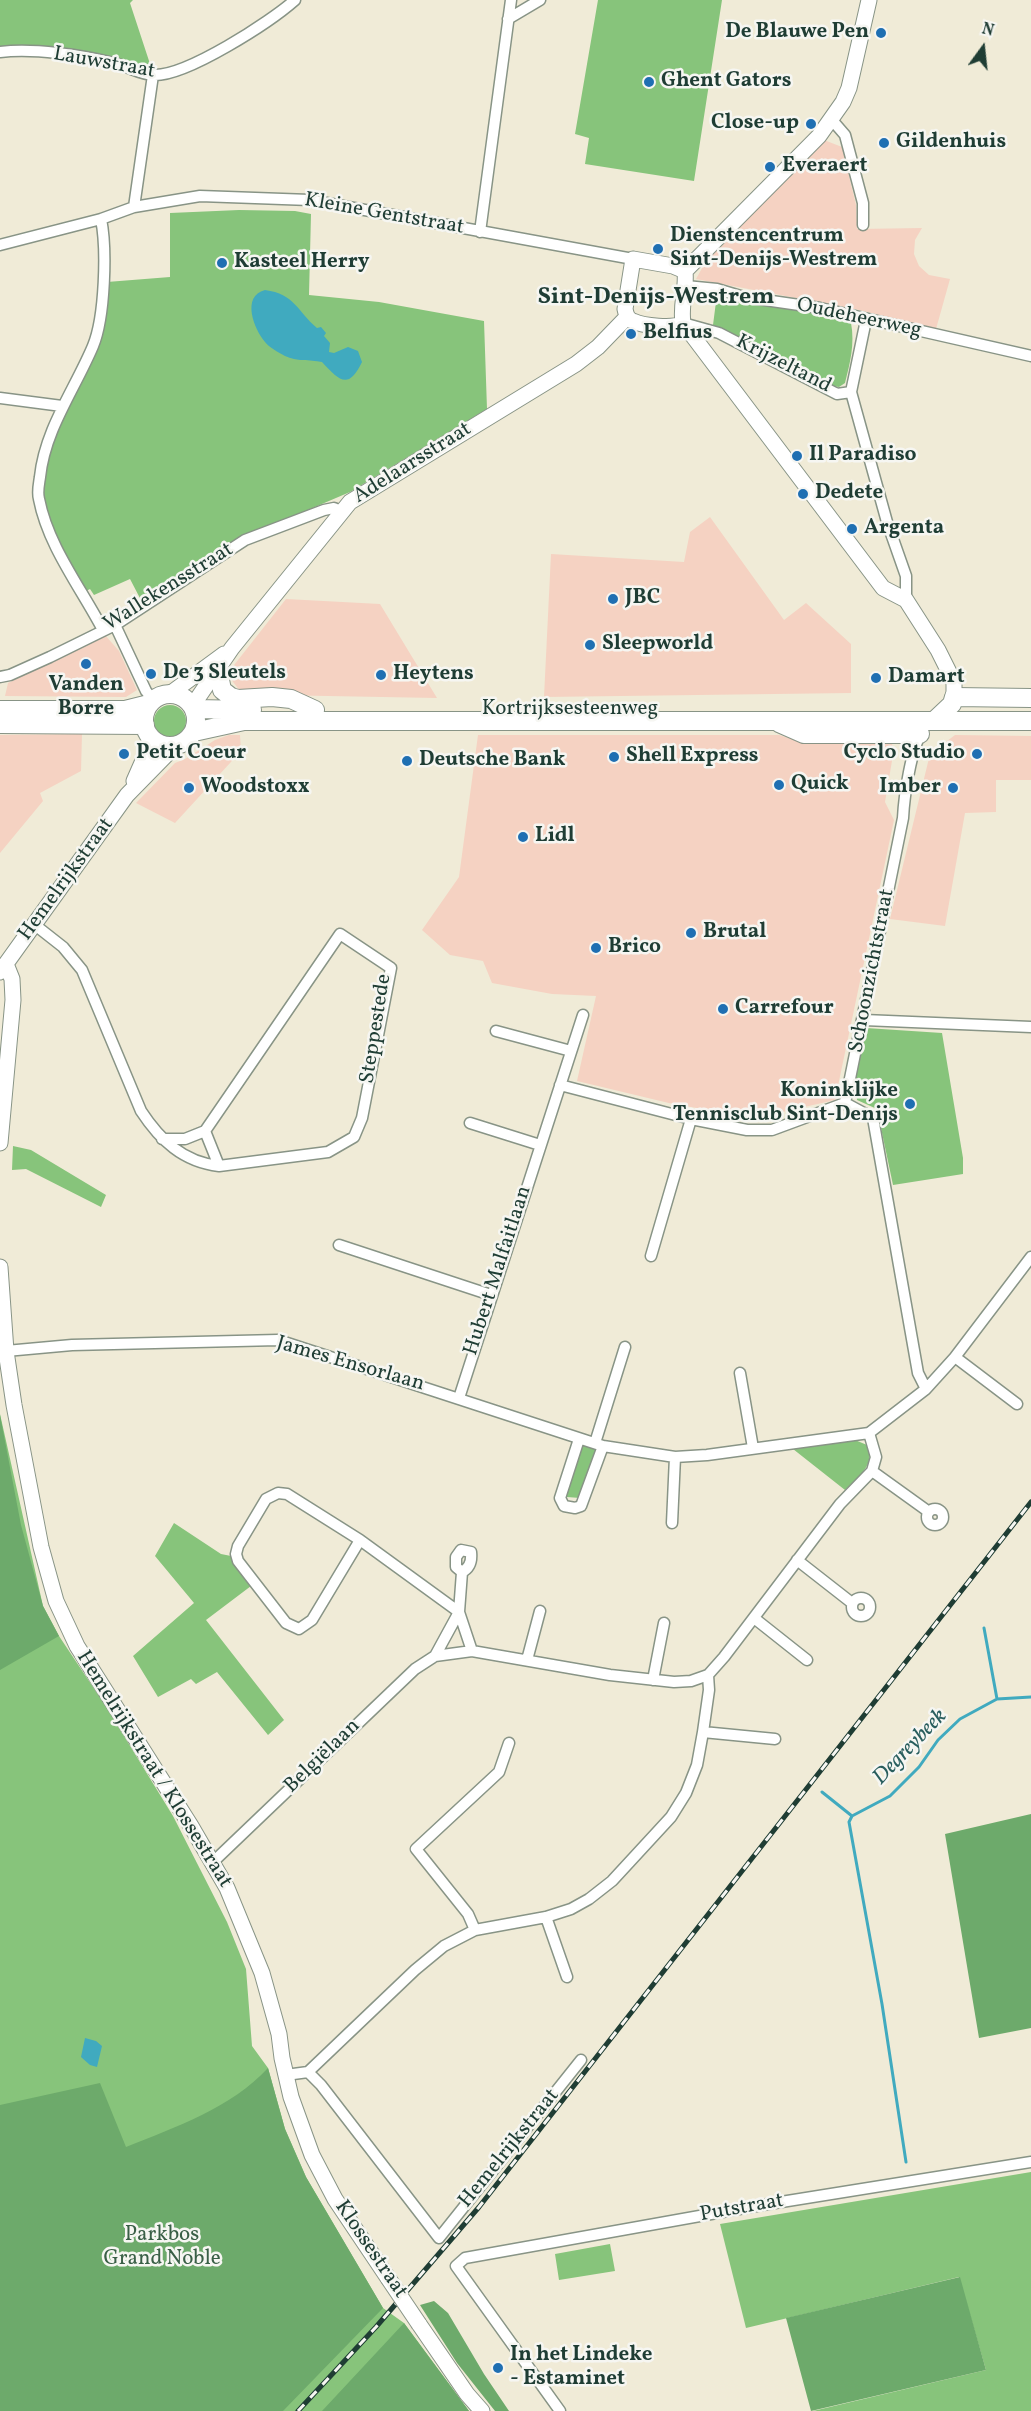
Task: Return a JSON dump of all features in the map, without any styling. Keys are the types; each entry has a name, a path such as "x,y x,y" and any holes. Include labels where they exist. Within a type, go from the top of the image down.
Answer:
{"main road":[{"path":"218,670 222,690 231,697 291,699 315,710"},
{"path":"0,710 125,710 171,693 183,697 194,707 197,716 194,732 187,742 168,747 157,743 147,730 144,714 151,702"},
{"name":"Kortrijksesteenweg","path":"194,732 244,721 772,720 945,709 1031,698"},
{"name":"Kortrijksesteenweg","path":"194,707 315,710 1031,710"},
{"name":"Kortrijksesteenweg","path":"945,709 1031,721"},
{"path":"772,720 804,734 920,734"},
{"path":"0,724 147,730"}],"street":[{"name":"Lauwstraat","path":"0,52 11,51 82,58 114,63 153,75 169,73 195,63 262,25 295,0"},
{"path":"480,232 510,0"},
{"path":"508,19 540,0"},
{"path":"868,0 849,88 832,120 686,278 681,311 682,323 883,588 906,600 938,650 954,682 945,709 920,734"},
{"path":"134,207 153,75"},
{"path":"832,120 845,135 863,203 863,225"},
{"name":"Kleine Gentstraat","path":"0,245 101,219 134,207 200,196 310,200 633,259"},
{"path":"101,219 104,231 103,296 94,344 62,406 42,459 38,497 50,534 103,630"},
{"path":"682,323 670,327 634,322 627,317 624,309 633,259 673,266 686,278"},
{"name":"Oudeheerweg","path":"686,278 744,297 820,308 1031,356"},
{"name":"Adelaarsstraat","path":"194,707 232,648 350,502 576,364 598,347 627,317"},
{"name":"Krijzeltand","path":"866,320 851,392 887,522 906,576 906,600"},
{"name":"Krijzeltand","path":"682,323 719,333 837,394 851,392"},
{"path":"0,398 62,406"},
{"name":"Wallekensstraat","path":"0,676 10,675 115,625 245,540 324,510 334,508 341,511"},
{"path":"115,625 151,702"},
{"name":"Adelaarsstraat","path":"171,693 232,648"},
{"name":"Hemelrijkstraat","path":"0,1143 13,1000 12,979 3,968 127,795 149,747 147,730"},
{"name":"Schoonzichtstraat","path":"846,1103 903,818 904,800 920,734"},
{"name":"Hemelrijkstraat","path":"127,795 176,746"},
{"name":"Steppestede","path":"35,925 63,947 82,970 141,1111 162,1139 180,1154 202,1164 219,1166 328,1152 354,1137 362,1118 391,968 340,934 205,1131"},
{"name":"Hubert Malfaitlaan","path":"459,1398 583,1015"},
{"path":"864,1020 1031,1027"},
{"path":"496,1031 571,1052"},
{"path":"561,1085 691,1119 747,1130 772,1130 846,1103 873,1118 918,1373 926,1389"},
{"path":"651,1256 691,1119"},
{"path":"470,1123 540,1145"},
{"path":"162,1139 185,1139 205,1131 219,1166"},
{"path":"339,1245 491,1295"},
{"path":"286,2075 308,2072 415,1970 444,1946 475,1930 546,1917 571,1909 612,1881 671,1817 685,1795 697,1765 709,1690 708,1675 724,1658 840,1504 872,1470 876,1457 865,1434 926,1389 955,1358 1031,1257"},
{"name":"Hemelrijkstraat / Klossestraat","path":"0,1267 6,1351 41,1547 56,1601 77,1646 227,1888 262,1973 279,2034 286,2075"},
{"name":"James Ensorlaan","path":"6,1351 72,1345 278,1340 579,1439 675,1457 865,1434"},
{"path":"579,1439 560,1498 564,1506 575,1508 581,1506 625,1347"},
{"path":"955,1358 1017,1404"},
{"path":"740,1373 753,1448"},
{"path":"672,1523 675,1457"},
{"path":"872,1470 929,1512"},
{"path":"360,1540 312,1620 300,1629 286,1623 238,1561 236,1554 237,1546 266,1499 278,1493 288,1495 360,1540 459,1612"},
{"path":"798,1560 852,1603"},
{"name":"Belgiëlaan","path":"462,1572 459,1612 472,1651"},
{"path":"527,1660 540,1611"},
{"name":"Belgiëlaan","path":"435,1656 459,1612"},
{"path":"754,1618 807,1660"},
{"path":"653,1680 664,1623"},
{"name":"Belgiëlaan","path":"213,1862 415,1669 435,1656 472,1651 610,1675 653,1680 691,1681 708,1675"},
{"path":"703,1732 775,1739"},
{"path":"475,1930 468,1914 416,1849 499,1772 509,1743"},
{"path":"546,1917 567,1977"},
{"name":"Hemelrijkstraat","path":"308,2072 321,2085 439,2238 581,2060"},
{"name":"Klossestraat","path":"286,2075 303,2134 323,2179 418,2324 467,2394 482,2411"},
{"name":"Putstraat","path":"560,2411 456,2266 465,2258 750,2207 1031,2162"}],"shaded area":[{"path":"824,140 842,147 856,205 857,229 922,228 915,240 914,254 919,266 929,275 950,279 936,329 859,310 696,279 711,252"},
{"path":"710,517 784,620 806,603 851,644 851,693 544,697 551,554 684,562 690,532"},
{"path":"286,599 380,604 437,698 273,695 240,691 227,674"},
{"path":"105,635 119,651 137,690 126,697 5,696 8,683"},
{"path":"82,734 81,771 40,793 43,801 0,853 0,735"},
{"path":"229,735 240,735 241,751 175,823 136,803 175,763 215,740"},
{"path":"478,735 779,735 795,740 891,742 894,749 885,802 894,820 835,1100 756,1118 673,1104 577,1081 596,996 552,994 492,983 483,961 450,955 422,930 459,877"},
{"path":"955,735 1031,736 1031,780 996,780 996,812 965,813 945,926 890,919 930,754"}],"green space":[{"path":"0,0 133,0 130,3 152,70 118,59 0,49"},
{"name":"Ghent Gators","path":"598,0 722,0 694,181 585,164 589,138 575,134"},
{"path":"239,210 295,211 311,214 309,295 379,302 484,321 487,409 350,492 247,536 142,602 130,579 94,595 90,589 86,591 53,530 43,495 48,453 66,405 98,342 107,282 170,277 170,213"},
{"path":"717,294 823,313 851,323 852,346 845,383 839,387 831,386 713,325"},
{"path":"170,705 181,710 186,721 181,732 170,737 159,732 154,721 159,710"},
{"name":"Koninklijke Tennisclub Sint-Denijs","path":"866,1028 942,1033 963,1158 963,1174 893,1185 877,1109 857,1100 855,1078"},
{"path":"13,1146 31,1150 106,1195 101,1207 26,1169 12,1170"},
{"name":"Parkbos Grand Noble","path":"0,1414 43,1606 59,1636 105,1705 173,1816 227,1922 246,1969 252,2046 268,2068 285,2129 306,2177 383,2308 404,2323 469,2411 0,2411"},
{"path":"0,1415 21,1525 43,1606 59,1636 0,1670"},
{"path":"855,1440 867,1445 869,1459 864,1470 845,1490 793,1449"},
{"path":"582,1443 595,1447 596,1451 580,1498 567,1497 565,1492"},
{"path":"174,1523 221,1554 231,1556 251,1586 206,1620 284,1720 268,1735 217,1672 196,1684 191,1679 158,1697 133,1656 194,1603 155,1556"},
{"path":"1031,1814 1031,2028 979,2038 945,1834"},
{"path":"268,2068 285,2129 306,2177 383,2308 283,2411 0,2411 0,2105 100,2083 126,2147 183,2124 220,2105 253,2082"},
{"path":"1031,2172 1031,2411 813,2411 986,2370 959,2277 746,2328 720,2224"},
{"path":"610,2244 615,2271 559,2280 555,2254"},
{"path":"960,2277 986,2370 811,2411 786,2318"},
{"path":"434,2301 448,2313 509,2411 495,2411 457,2363 420,2305"},
{"path":"404,2323 469,2411 322,2411"}],"water":[{"path":"265,290 283,295 295,304 317,328 321,327 330,343 329,352 334,353 348,347 358,351 362,362 352,377 343,380 333,374 322,362 290,358 267,344 257,329 252,313 253,299"},
{"path":"85,2038 96,2041 102,2046 97,2067 90,2065 81,2057"}],"waterway":[{"path":"984,1628 997,1699"},
{"name":"Degreybeek","path":"822,1792 852,1816 890,1796 919,1767 938,1740 960,1719 997,1699 1031,1697"},
{"path":"852,1816 849,1822 882,2004 906,2162"}],"railway":[{"path":"298,2411 376,2327 479,2207 1031,1502"}],"place":[{"name":"De Blauwe Pen","path":"881,33"},
{"name":"Ghent Gators","path":"649,82"},
{"name":"Close-up","path":"811,124"},
{"name":"Gildenhuis","path":"884,143"},
{"name":"Everaert","path":"770,167"},
{"name":"Dienstencentrum Sint-Denijs-Westrem","path":"658,249"},
{"name":"Kasteel Herry","path":"222,263"},
{"name":"Belfius","path":"631,334"},
{"name":"Il Paradiso","path":"797,456"},
{"name":"Dedete","path":"803,494"},
{"name":"Argenta","path":"852,529"},
{"name":"JBC","path":"613,599"},
{"name":"Sleepworld","path":"590,645"},
{"name":"Vanden Borre","path":"86,664"},
{"name":"De 3 Sleutels","path":"151,674"},
{"name":"Heytens","path":"381,675"},
{"name":"Damart","path":"876,678"},
{"name":"Petit Coeur","path":"124,754"},
{"name":"Cyclo Studio","path":"977,754"},
{"name":"Shell Express","path":"614,757"},
{"name":"Deutsche Bank","path":"407,761"},
{"name":"Quick","path":"779,785"},
{"name":"Woodstoxx","path":"189,788"},
{"name":"Imber","path":"953,788"},
{"name":"Lidl","path":"523,837"},
{"name":"Brutal","path":"691,933"},
{"name":"Brico","path":"596,948"},
{"name":"Carrefour","path":"723,1009"},
{"name":"Koninklijke Tennisclub Sint-Denijs","path":"910,1104"},
{"name":"In het Lindeke - Estaminet","path":"498,2368"}],"district":[{"name":"Sint-Denijs-Westrem","path":"656,299"}]}
